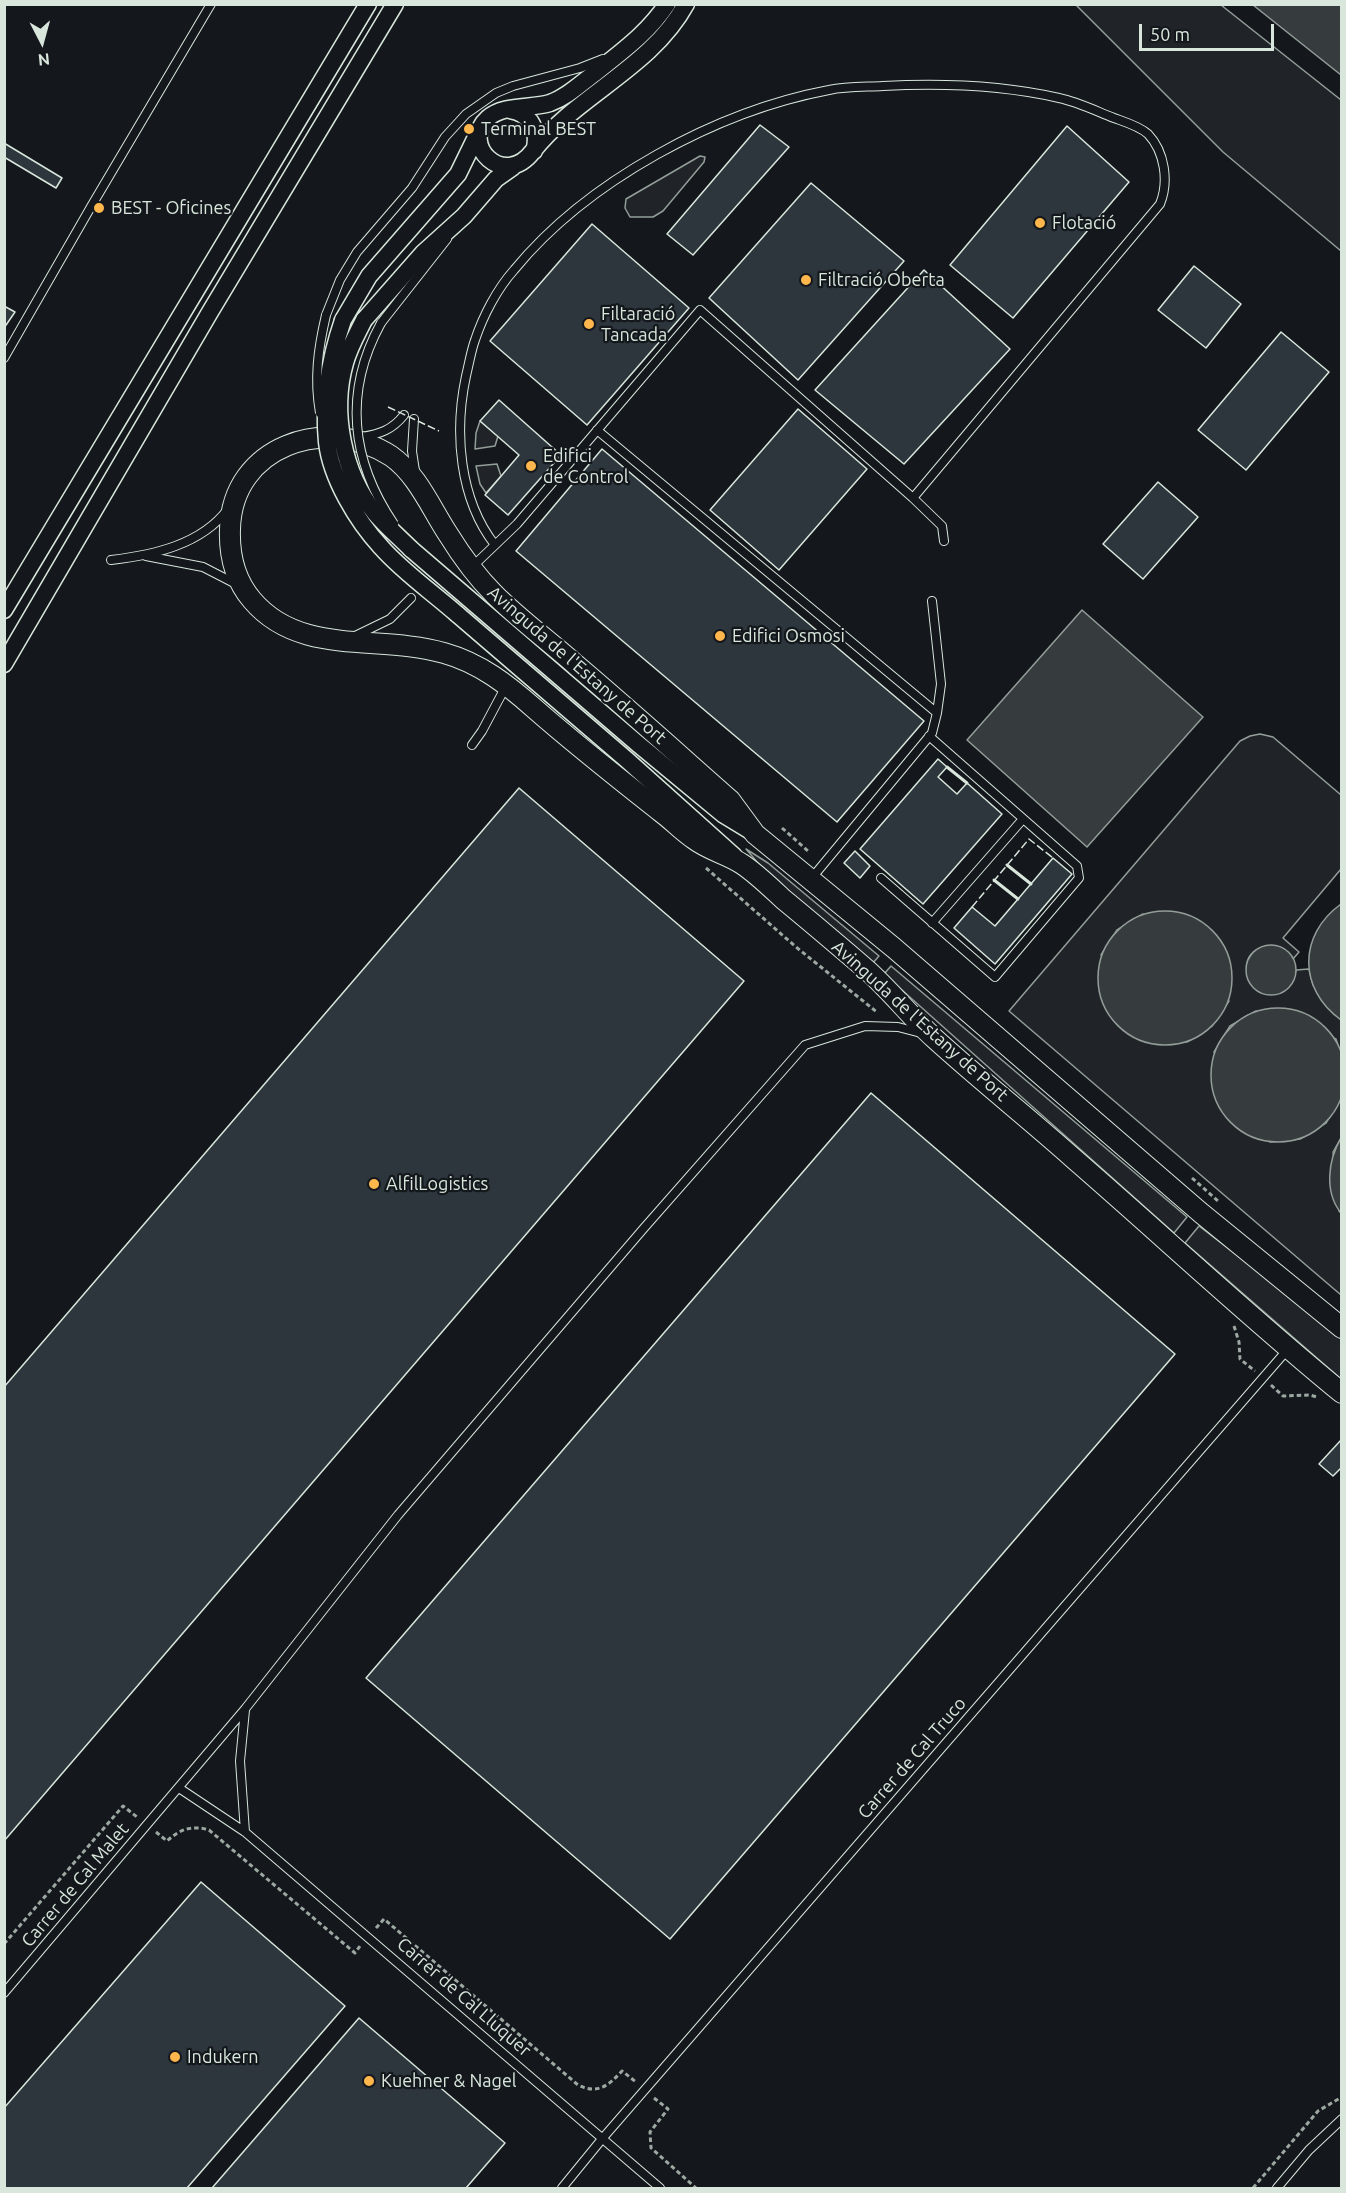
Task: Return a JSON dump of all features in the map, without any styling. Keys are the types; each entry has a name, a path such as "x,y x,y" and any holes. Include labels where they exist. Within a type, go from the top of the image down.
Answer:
{"street":[{"path":"4,610 368,4"},
{"path":"4,664 210,312 395,4"},
{"path":"667,4 652,24 630,45 559,99 546,104 504,110 496,113 483,124 458,174 369,276 343,320 330,367 327,444 347,498 369,532 396,561 627,760 740,862"},
{"path":"686,4 673,24 647,52 553,128 521,164 496,179 464,216 423,253 372,322 351,346 342,379 339,407 342,437 350,467 366,500 376,514 411,549 646,751 724,816 755,834"},
{"path":"504,110 521,113 529,118 536,134 534,151"},
{"path":"483,124 479,142 487,159 495,164 513,167"},
{"name":"Avinguda de l'Estany de Port","path":"1341,1328 1201,1213 894,948 755,834 730,800 498,598 471,568 421,489 401,464 376,448 351,439 317,437 285,446 258,465 248,476 234,501 230,518 230,547 237,576 244,590 262,611 290,630 331,640 408,645 447,653 477,666 507,685 588,755 696,842 740,862 873,975 930,1035 1074,1158 1288,1350 1341,1394"}],"lane":[{"path":"4,358 212,4"},
{"path":"327,444 320,417 316,381 321,339 326,315 340,280 357,252 412,188 445,137 466,114 496,93 597,62 630,45"},
{"path":"495,545 477,517 468,488 462,456 460,421 464,387 475,339 491,304 513,270 551,232 592,197 652,157 714,125 782,100 833,89 910,85 1002,88 1061,98 1140,128 1156,144 1163,160 1165,192 1160,204 913,498"},
{"path":"471,568 517,524 700,310 913,498 942,526 944,541"},
{"path":"351,439 381,433 404,415"},
{"path":"414,419 413,463 421,489"},
{"path":"597,430 937,713"},
{"path":"111,560 143,556 192,539 217,521 234,501"},
{"path":"143,556 203,567 230,580 244,590"},
{"path":"331,640 348,638 376,627 390,619 411,598"},
{"path":"810,879 929,736 937,713 941,684 932,601"},
{"path":"472,745 507,685"},
{"path":"881,878 995,977 1079,878 1077,866 929,736"},
{"path":"932,923 1023,819"},
{"name":"Carrer de Cal Malet","path":"4,1993 245,1710 398,1515 806,1045 865,1026 898,1027 930,1035"},
{"name":"Carrer de Cal Truco","path":"562,2188 602,2139 1288,1350"},
{"path":"245,1710 240,1761 245,1832"},
{"name":"Carrer de Cal Lluquer","path":"179,1788 245,1832 660,2188"},
{"path":"1277,2188 1308,2150 1341,2119"}],"path":[{"name":"Avinguda de l'Estany de Port","path":"703,866 806,954 898,1027"},
{"path":"1233,1323 1239,1342 1240,1359 1283,1396 1310,1395 1319,1398"},
{"name":"Carrer de Cal Malet","path":"4,1944 123,1806 147,1826"},
{"path":"1252,2188 1318,2111 1341,2097"}],"shaded area":[{"path":"1076,5 1221,5 1341,100 1341,251 1223,152"},
{"path":"1253,5 1341,5 1341,75"},
{"path":"700,156 705,157 704,162 663,211 653,217 630,217 625,208 626,199"},
{"path":"480,421 498,436 495,446 475,449 476,433"},
{"path":"497,464 501,476 486,493 480,484 476,466"},
{"path":"1082,610 1203,717 1087,847 967,740"},
{"path":"1260,734 1273,737 1341,795 1341,869 1283,938 1299,952 1293,959 1284,949 1260,948 1249,958 1247,971 1252,984 1263,993 1295,974 1296,970 1309,969 1313,985 1341,1020 1341,1055 1336,1039 1256,1011 1230,1026 1214,1052 1270,1142 1300,1139 1326,1123 1341,1098 1341,1138 1333,1152 1341,1213 1341,1295 1009,1011 1240,741","holes":["1143,914 1229,1001 1212,1026 1187,1042 1101,955 1117,930"]},
{"path":"746,849 768,863 879,956 872,964 763,869"},
{"path":"1341,904 1341,1020 1327,1007 1317,993 1311,978 1309,962 1311,946 1317,931 1327,917"},
{"path":"1165,911 1191,916 1212,931 1227,952 1232,978 1227,1004 1212,1025 1191,1040 1165,1045 1139,1040 1118,1025 1103,1004 1098,978 1103,952 1118,931 1139,916"},
{"path":"1271,945 1280,947 1291,956 1296,970 1294,979 1285,990 1271,995 1262,993 1251,984 1246,970 1248,961 1257,950"},
{"path":"891,966 1187,1217 1174,1233 884,974"},
{"path":"1278,1008 1303,1014 1325,1028 1339,1050 1345,1075 1339,1100 1325,1122 1303,1136 1278,1142 1253,1136 1231,1122 1217,1100 1211,1075 1217,1050 1231,1028 1253,1014"},
{"path":"1341,1138 1341,1213 1332,1196 1330,1176 1333,1156"},
{"path":"1199,1226 1302,1305 1341,1339 1341,1379 1185,1243"}],"building":[{"path":"760,125 789,147 693,255 667,234"},
{"name":"Flotació","path":"1067,126 1129,182 1013,318 950,265"},
{"path":"4,143 62,178 56,188 4,157"},
{"name":"Filtració Oberta","path":"811,183 904,261 798,380 709,298"},
{"name":"Filtaració Tancada","path":"592,224 689,308 587,425 490,341"},
{"path":"1194,266 1241,304 1206,348 1158,310"},
{"name":"Filtració Oberta","path":"924,270 1010,349 904,464 815,390"},
{"path":"4,306 15,312 4,328"},
{"path":"1281,332 1329,372 1246,470 1198,430"},
{"name":"Edifici de Control","path":"499,400 561,455 508,515 485,495 519,455 480,421"},
{"path":"798,409 867,469 779,570 710,510"},
{"name":"Edifici Osmosi","path":"602,449 924,721 837,822 516,551"},
{"path":"1158,482 1198,517 1143,579 1103,544"},
{"path":"938,759 947,767 938,777 957,794 967,783 1002,814 923,904 860,849"},
{"name":"AlfilLogistics","path":"519,788 744,981 4,1841 4,1387"},
{"path":"855,851 870,866 860,878 844,863"},
{"path":"1053,858 1072,874 995,964 954,928 972,907 995,926"},
{"path":"871,1093 1175,1354 670,1939 366,1678"},
{"path":"1341,1440 1342,1467 1333,1476 1319,1464"},
{"name":"Indukern","path":"201,1882 345,2006 187,2188 4,2188 4,2108"},
{"name":"Kuehner & Nagel","path":"359,2018 505,2143 466,2188 212,2188"}],"fence":[{"path":"388,407 439,431"},
{"path":"972,907 1029,839 1053,858"}],"wall":[{"path":"947,767 967,783"},
{"path":"1007,865 1031,884"},
{"path":"994,880 1018,899"}],"place":[{"name":"Terminal BEST","path":"469,129"},
{"name":"BEST - Oficines","path":"99,208"},
{"name":"Flotació","path":"1040,223"},
{"name":"Filtració Oberta","path":"806,280"},
{"name":"Filtaració Tancada","path":"589,324"},
{"name":"Edifici de Control","path":"531,466"},
{"name":"Edifici Osmosi","path":"720,636"},
{"name":"AlfilLogistics","path":"374,1184"},
{"name":"Indukern","path":"175,2057"},
{"name":"Kuehner & Nagel","path":"369,2081"}]}
